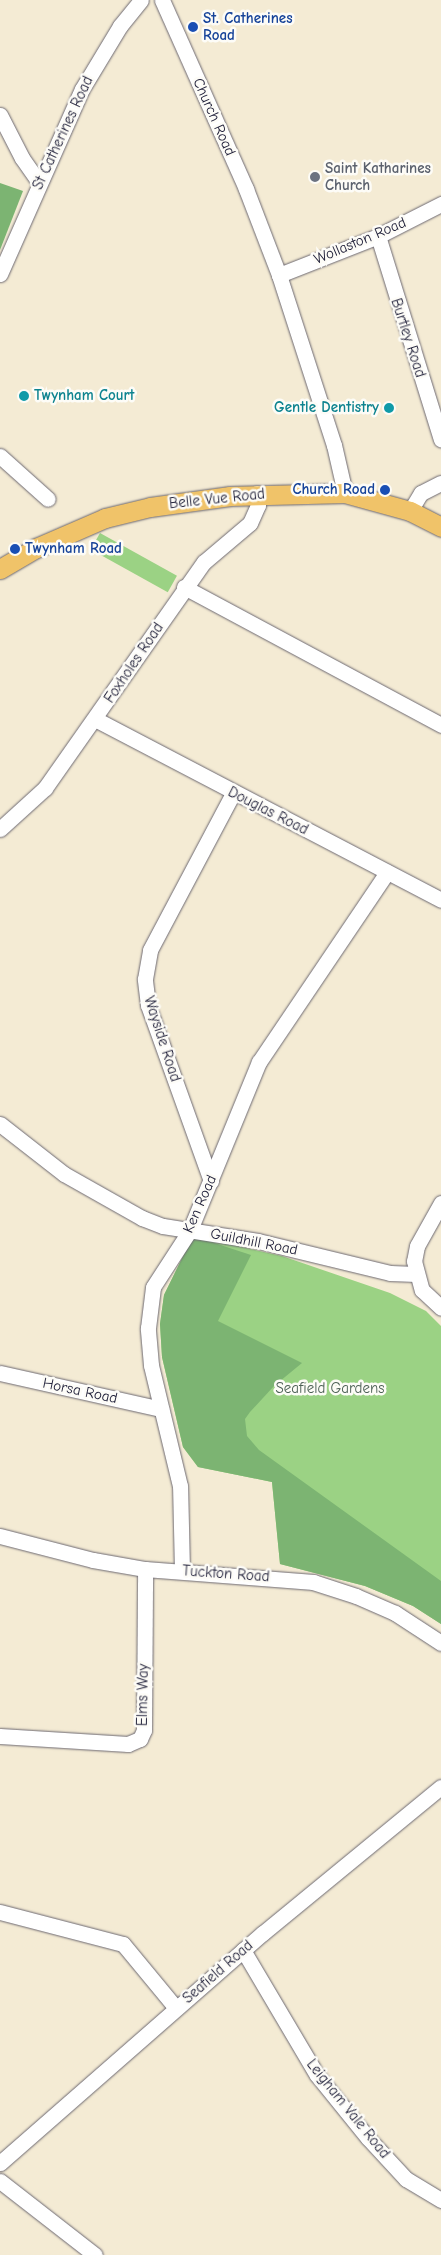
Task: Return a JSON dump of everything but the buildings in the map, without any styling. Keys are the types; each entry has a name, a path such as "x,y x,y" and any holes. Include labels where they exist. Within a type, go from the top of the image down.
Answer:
{"main road":[{"name":"Belle Vue Road","path":"0,569 36,548 105,518 150,507 257,494 345,493 410,511 441,527"}],"street":[{"name":"St Catherines Road","path":"0,274 39,182 98,60 140,0"},
{"name":"Church Road","path":"162,0 246,189 279,275 334,446 345,493"},
{"path":"0,115 22,158 39,182"},
{"name":"Wollaston Road","path":"279,275 378,236 441,204"},
{"name":"Burtley Road","path":"378,236 441,439"},
{"path":"0,456 48,499"},
{"path":"410,511 421,493 441,484"},
{"name":"Foxholes Road","path":"0,829 45,788 95,719 184,587 204,562 250,523 258,506 257,494"},
{"path":"184,587 441,725"},
{"name":"Douglas Road","path":"95,719 441,900"},
{"name":"Wayside Road","path":"211,1181 148,1005 144,980 150,950 233,792"},
{"name":"Ken Road","path":"182,1571 180,1486 161,1409 148,1328 153,1287 190,1230 259,1062 387,872"},
{"name":"Guildhill Road","path":"0,1124 64,1174 142,1218 190,1230 258,1241 390,1273 416,1274"},
{"path":"441,1203 417,1246 414,1262 422,1290 441,1308"},
{"name":"Horsa Road","path":"0,1373 161,1409"},
{"name":"Tuckton Road","path":"0,1536 93,1560 145,1569 313,1582 356,1596 395,1613 441,1643"},
{"name":"Elms Way","path":"0,1736 128,1744 140,1739 144,1730 145,1569"},
{"name":"Seafield Road","path":"0,2163 243,1950 441,1787"},
{"path":"0,1912 123,1944 176,2008"},
{"name":"Leigham Vale Road","path":"243,1950 279,2015 323,2082 406,2178 441,2200"},
{"path":"0,2181 95,2255"}],"green space":[{"path":"0,183 23,191 0,250"},
{"path":"100,533 177,576 168,592 91,550"},
{"name":"Seafield Gardens","path":"193,1236 282,1256 390,1293 426,1311 441,1326 441,1624 413,1606 365,1586 280,1564 272,1482 198,1467 183,1447 162,1357 160,1324 164,1295"},
{"path":"193,1236 251,1255 218,1321 302,1363 274,1386 250,1412 245,1419 247,1436 259,1450 441,1581 441,1624 413,1606 365,1586 280,1564 272,1482 198,1467 183,1447 162,1357 160,1324 164,1295"}],"place":[{"name":"St. Catherines Road","path":"193,27"},
{"name":"Saint Katharines Church","path":"315,177"},
{"name":"Twynham Court","path":"24,396"},
{"name":"Gentle Dentistry","path":"389,408"},
{"name":"Church Road","path":"385,490"},
{"name":"Twynham Road","path":"15,549"}]}
